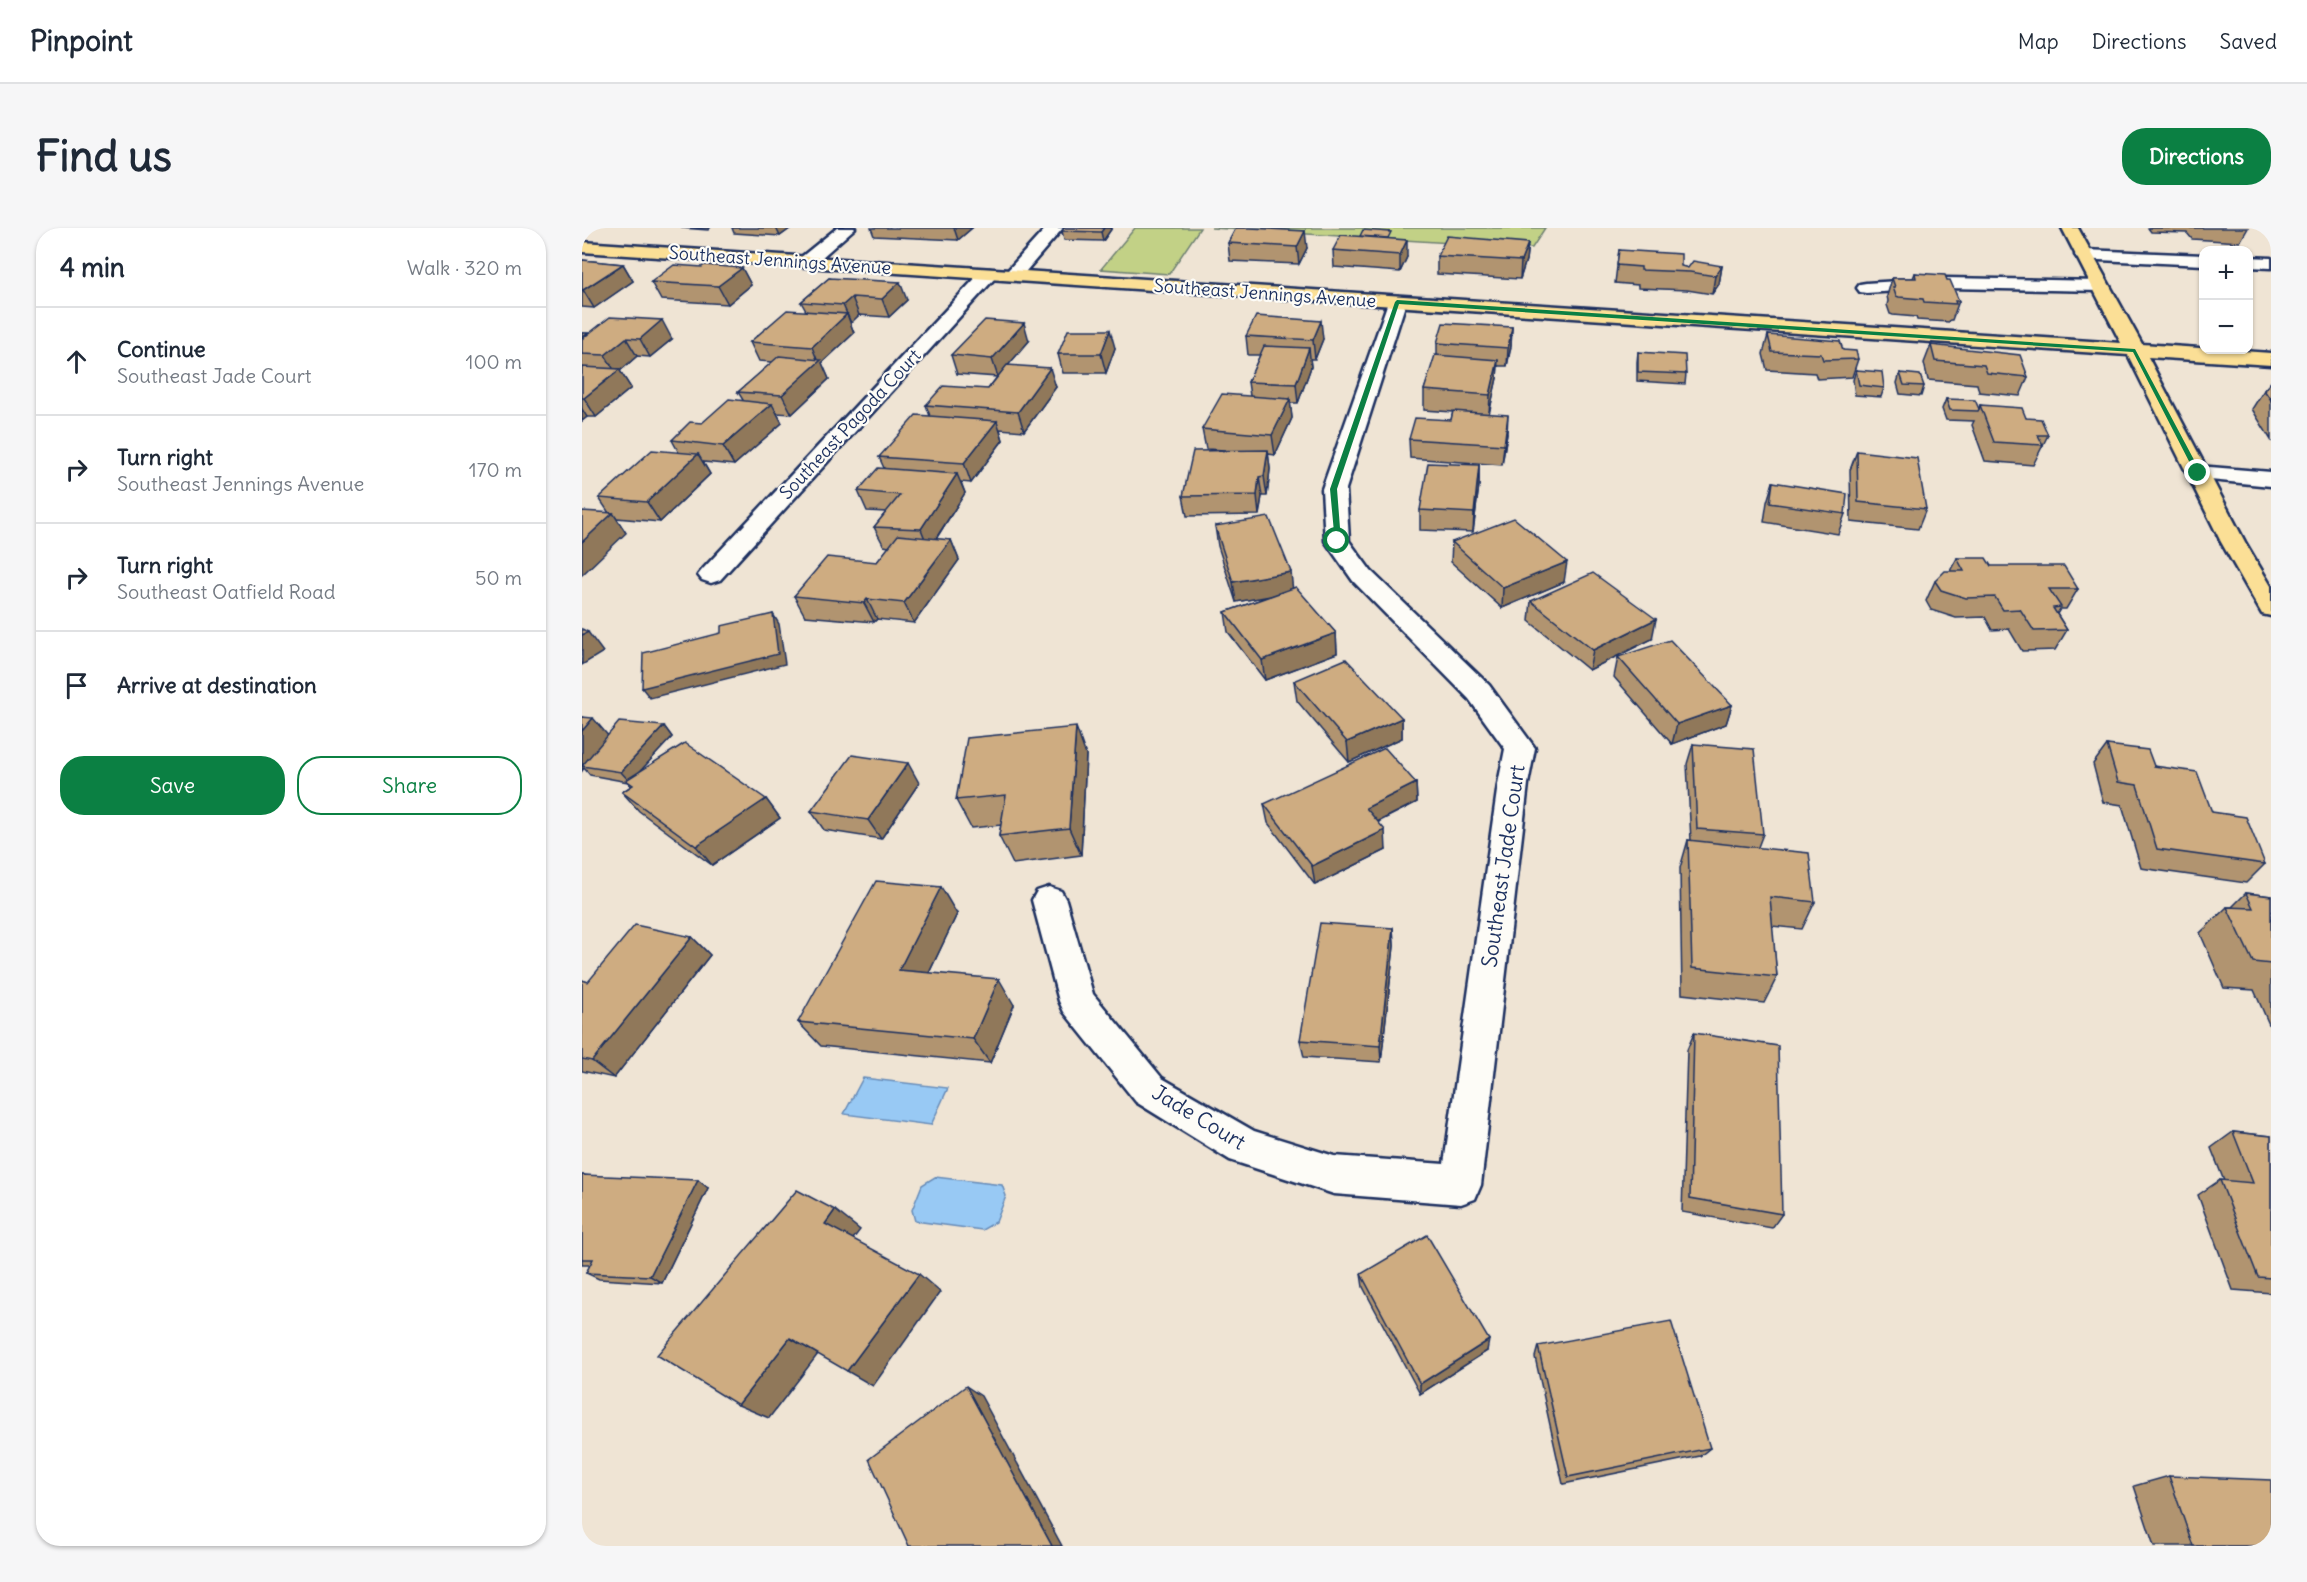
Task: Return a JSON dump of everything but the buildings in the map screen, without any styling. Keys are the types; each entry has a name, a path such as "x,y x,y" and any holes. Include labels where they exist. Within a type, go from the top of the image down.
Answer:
{"main road":[{"path":"2070,228 2233,542 2271,608"},
{"name":"Southeast Jennings Avenue","path":"582,247 2271,359"}],"street":[{"path":"806,262 847,228"},
{"path":"1014,274 1055,228"},
{"path":"2084,255 2199,260"},
{"path":"2253,262 2271,263"},
{"name":"Southeast Pagoda Court","path":"711,574 989,274"},
{"path":"1866,288 1946,283 2100,286"},
{"name":"Southeast Jade Court","path":"1397,302 1334,489 1337,541 1362,576 1479,692 1520,748 1513,784 1461,1185"},
{"path":"2198,473 2271,479"},
{"name":"Jade Court","path":"1049,900 1077,1001 1149,1090 1244,1147 1334,1175 1461,1185"}],"green space":[{"path":"1135,228 1200,228 1169,274 1101,269"},
{"path":"1211,228 1545,228 1532,248"}],"water":[{"path":"863,1078 948,1088 931,1125 844,1114"},
{"path":"935,1177 1002,1185 1006,1196 996,1222 982,1230 915,1221 912,1210 922,1185"}],"route":[{"path":"1337,541 1334,489 1397,302 2135,351 2198,473"}]}
